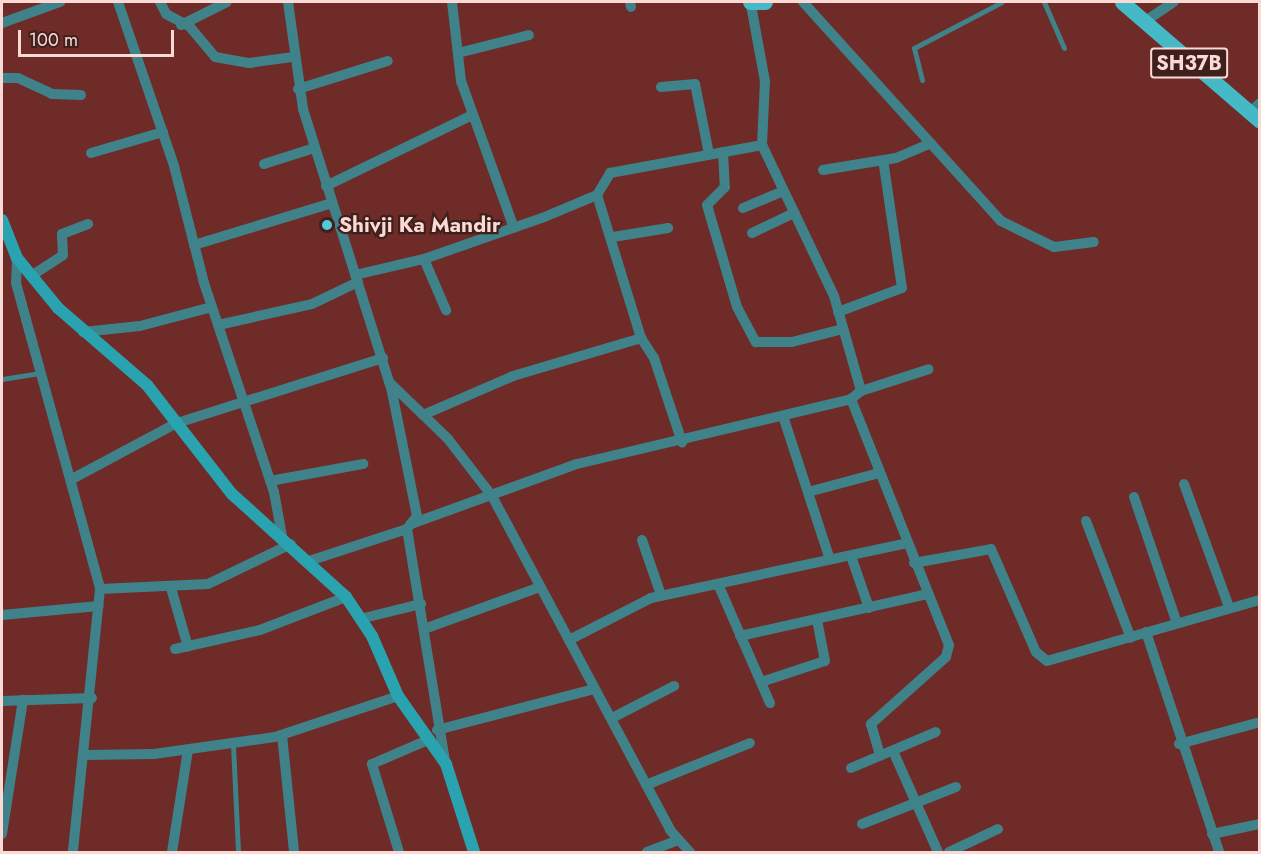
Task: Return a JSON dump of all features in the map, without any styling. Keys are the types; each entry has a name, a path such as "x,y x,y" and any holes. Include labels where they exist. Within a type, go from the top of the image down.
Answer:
{"main road":[{"name":"SH37B","path":"1122,2 1256,112"}],"street":[{"path":"2,23 60,2"},
{"path":"124,2 118,2 163,132 212,307 241,400 270,481 286,540"},
{"path":"160,2 166,14 182,25 215,57 228,62 292,57"},
{"path":"182,25 227,2"},
{"path":"288,2 292,57 298,89 314,148 389,382 417,516 409,526 421,604 434,734 474,852"},
{"path":"452,2 458,53 472,115 514,228"},
{"path":"803,2 931,143 982,204 1018,232 1054,248 1094,242"},
{"path":"1144,22 1174,2"},
{"path":"755,3 765,81 762,145 781,192 795,213 838,312 861,391"},
{"path":"458,53 529,35"},
{"path":"298,89 388,61"},
{"path":"2,78 18,78 52,94 81,95"},
{"path":"661,87 695,84 709,154"},
{"path":"326,186 472,115"},
{"path":"91,153 163,132"},
{"path":"823,170 883,160 931,143"},
{"path":"218,325 312,304 356,278 424,259 514,228 597,195 610,173 762,145"},
{"path":"264,164 314,148"},
{"path":"723,152 725,187 707,205 737,307 756,342 792,342 843,329"},
{"path":"838,312 902,288 883,160"},
{"path":"743,208 781,192"},
{"path":"597,195 613,237 641,338 658,367 681,442"},
{"path":"194,246 332,202"},
{"path":"752,232 795,213"},
{"path":"2,220 17,258 31,276 83,332 147,385 232,494 286,540 346,597 360,619 398,696 434,734"},
{"path":"31,276 63,255 62,234 88,224"},
{"path":"613,237 668,228"},
{"path":"17,258 16,283 72,479 100,589 92,698 73,852"},
{"path":"424,259 446,310"},
{"path":"83,332 140,326 212,307"},
{"path":"423,415 513,376 641,338"},
{"path":"72,479 177,423 241,400 383,358"},
{"path":"309,561 577,464 681,442 851,399 861,391 929,369"},
{"path":"389,382 423,415 490,494 646,785 679,840 690,852"},
{"path":"851,399 928,594 948,654 873,720 870,731 880,756"},
{"path":"783,416 830,560"},
{"path":"270,481 363,464"},
{"path":"808,492 879,473"},
{"path":"1184,484 1229,608"},
{"path":"1134,497 1177,623"},
{"path":"1086,521 1131,638"},
{"path":"100,589 171,588 216,582 286,540"},
{"path":"642,540 661,595"},
{"path":"569,640 661,595 907,543"},
{"path":"914,563 991,549 1036,652 1047,661 1229,608 1259,602"},
{"path":"851,556 869,608"},
{"path":"718,584 770,703"},
{"path":"424,629 540,587"},
{"path":"171,588 188,647"},
{"path":"740,636 928,594"},
{"path":"175,649 260,630 346,597"},
{"path":"360,619 421,604"},
{"path":"2,615 99,606"},
{"path":"760,682 825,661 817,620"},
{"path":"1146,633 1179,744 1219,852"},
{"path":"612,718 674,686"},
{"path":"399,852 372,764 434,734 594,689"},
{"path":"85,755 188,750 233,745 282,735 398,696"},
{"path":"2,701 92,698"},
{"path":"2,834 7,767 23,700"},
{"path":"1179,744 1257,723"},
{"path":"852,768 936,732"},
{"path":"282,735 294,852"},
{"path":"646,785 750,743"},
{"path":"172,852 188,750"},
{"path":"893,751 938,852"},
{"path":"862,824 956,787"},
{"path":"1212,834 1260,824"},
{"path":"949,852 998,829"},
{"path":"647,852 679,840"}],"lane":[{"path":"922,80 914,48 1002,2"},
{"path":"1044,2 1064,48"},
{"path":"2,380 41,373"},
{"path":"233,745 238,852"}],"place":[{"name":"Shivji Ka Mandir","path":"327,225"}]}
